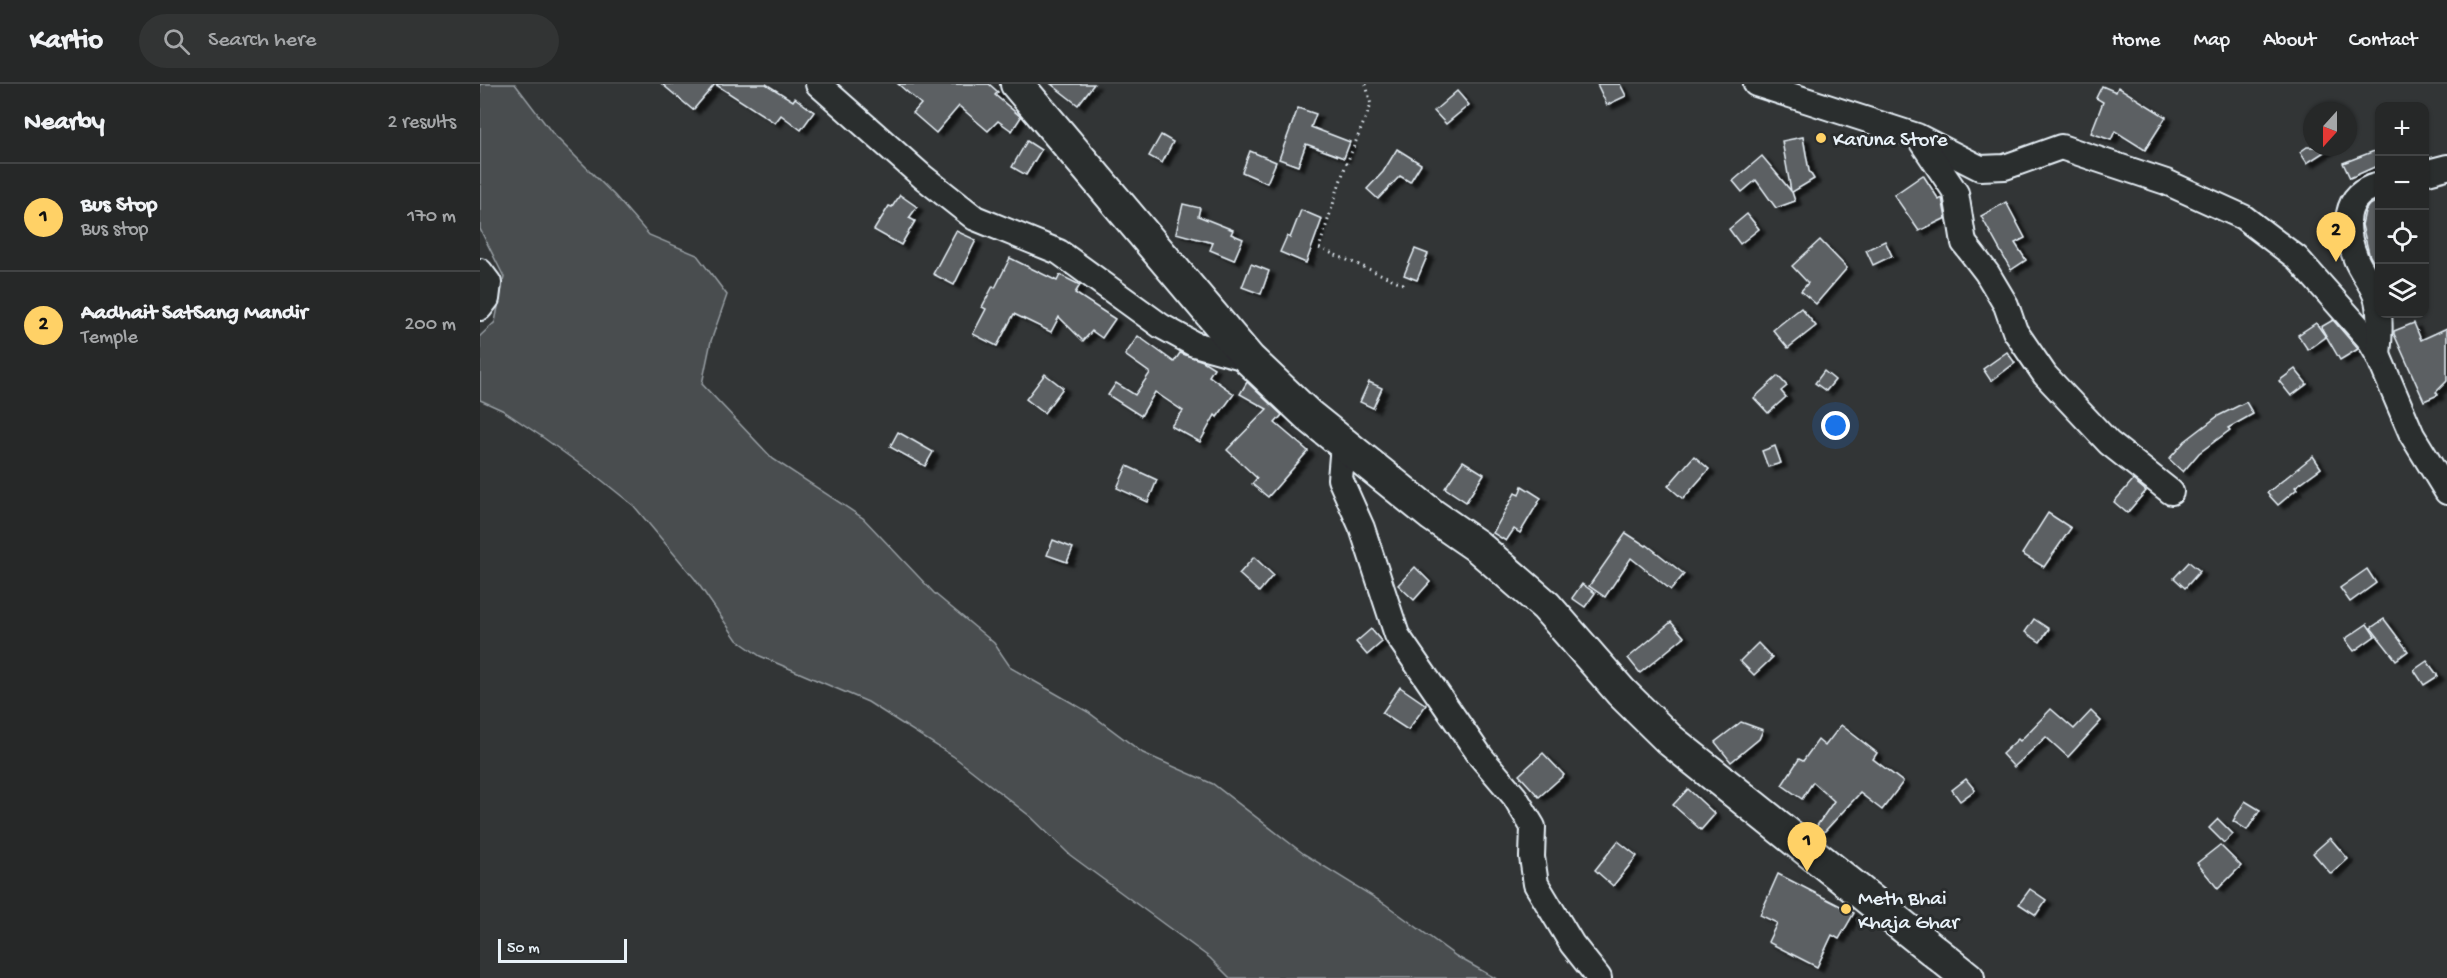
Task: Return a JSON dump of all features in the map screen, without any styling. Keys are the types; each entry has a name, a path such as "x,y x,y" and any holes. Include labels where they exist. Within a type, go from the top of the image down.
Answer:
{"main road":[{"path":"1017,84 1249,359 1301,409 1432,515 1477,546 1546,606 1621,692 1670,740 1968,978"}],"street":[{"path":"818,84 923,177 975,218 1059,252 1161,326 1194,344 1249,359"},
{"path":"1756,84 1917,136 1980,168 2005,167 2061,147 2114,163 2206,199 2243,217 2297,258 2368,338 2378,355 2412,435 2447,492"},
{"path":"1917,136 1956,193 1964,243 1987,273 2006,305 2015,331 2045,375 2109,444 2171,492"},
{"path":"2429,172 2447,167"},
{"path":"2375,186 2353,199 2347,216 2356,260 2370,282 2377,301 2381,329 2378,355"},
{"path":"480,271 489,283 487,299 480,308"},
{"path":"1343,444 1340,479 1362,528 1397,635 1481,757 1515,797 1533,827 1532,857 1536,884 1572,944 1599,978"}],"path":[{"path":"1366,84 1371,105 1344,170 1319,248 1406,285"}],"shaded area":[{"path":"480,84 515,84 553,134 615,196 649,235 697,255 727,295 711,341 702,384 773,459 863,518 934,593 994,643 1011,668 1088,712 1143,753 1213,784 1304,854 1385,904 1456,956 1495,978 1230,978 1210,958 1070,855 1031,817 953,756 868,702 760,656 737,640 695,579 634,506 541,436 502,410 480,400 480,336 495,322 504,277 480,229"}],"building":[{"path":"662,84 715,84 693,110"},
{"path":"715,84 766,84 793,101 795,98 814,112 801,130 781,115 775,123"},
{"path":"898,84 989,84 998,92 995,95 1021,117 1012,131 998,121 988,131 959,106 936,133 913,113 921,104"},
{"path":"1051,84 1094,84 1078,105"},
{"path":"1597,84 1620,84 1626,96 1607,105"},
{"path":"2102,86 2116,92 2118,87 2166,117 2145,150 2115,131 2111,140 2091,133 2103,102 2096,98"},
{"path":"1457,91 1469,105 1446,124 1434,111"},
{"path":"1298,108 1316,114 1311,127 1350,142 1344,158 1306,144 1298,166 1279,159"},
{"path":"1161,135 1173,142 1162,163 1149,156"},
{"path":"1803,137 1809,171 1814,179 1792,192 1795,201 1776,208 1756,180 1742,192 1733,181 1762,156 1791,191 1782,141"},
{"path":"1027,141 1041,150 1026,175 1012,167"},
{"path":"1397,149 1421,164 1410,182 1400,176 1378,199 1367,189 1383,172"},
{"path":"2303,150 2303,156 2318,156 2307,163 2300,152"},
{"path":"1250,151 1276,162 1267,183 1242,172"},
{"path":"2375,151 2375,167 2350,178 2343,163"},
{"path":"1923,175 1939,200 1942,198 1946,218 1919,231 1894,195"},
{"path":"900,195 917,207 909,218 915,221 901,245 874,230 889,206 892,207"},
{"path":"2006,202 2025,238 2015,243 2026,260 2011,270 1981,216"},
{"path":"2375,202 2375,265 2369,254 2362,225 2368,206"},
{"path":"1183,204 1200,208 1198,216 1233,230 1231,234 1243,239 1234,260 1210,250 1213,243 1176,233"},
{"path":"1301,210 1322,219 1306,263 1280,252 1287,236 1290,238"},
{"path":"1747,214 1759,229 1740,244 1729,229"},
{"path":"956,231 976,240 954,285 933,274"},
{"path":"1820,240 1847,268 1816,304 1801,291 1808,283 1792,266"},
{"path":"1885,241 1892,256 1873,265 1866,250"},
{"path":"1415,249 1428,254 1417,280 1404,275"},
{"path":"1010,258 1057,281 1060,275 1080,285 1075,293 1115,319 1102,338 1092,331 1083,341 1059,317 1051,332 1014,314 997,346 973,334 986,309 982,307 993,286 995,288"},
{"path":"1251,264 1269,271 1261,294 1242,287"},
{"path":"1801,308 1816,326 1788,348 1773,330"},
{"path":"2333,320 2358,349 2340,360 2321,327"},
{"path":"2316,323 2326,337 2308,350 2298,335"},
{"path":"2414,323 2421,340 2447,328 2447,381 2436,392 2438,395 2424,401 2394,334 2394,331"},
{"path":"1138,336 1174,362 1180,353 1203,361 1214,368 1209,376 1234,394 1217,417 1215,415 1200,442 1171,426 1183,411 1155,392 1141,416 1108,395 1116,383 1135,395 1150,373 1125,355"},
{"path":"2007,352 2015,363 1991,381 1983,369"},
{"path":"2295,369 2307,384 2291,396 2279,381"},
{"path":"1824,371 1835,380 1826,391 1815,383"},
{"path":"1045,374 1063,388 1044,413 1026,399"},
{"path":"1778,376 1787,386 1781,391 1786,397 1768,413 1754,398"},
{"path":"1247,382 1282,415 1275,423 1308,451 1268,497 1252,484 1257,478 1227,450 1267,409 1240,394"},
{"path":"1369,382 1382,388 1373,408 1360,402"},
{"path":"2246,402 2253,414 2228,428 2230,430 2199,453 2183,472 2169,459 2185,441 2218,416"},
{"path":"898,432 933,452 925,466 890,447"},
{"path":"1775,446 1781,463 1768,467 1762,451"},
{"path":"1694,456 1709,469 1683,499 1668,486"},
{"path":"2313,456 2321,468 2295,487 2297,489 2278,505 2267,493"},
{"path":"1463,461 1484,474 1466,502 1445,488"},
{"path":"1127,466 1157,480 1148,502 1117,488"},
{"path":"2133,480 2146,491 2127,513 2114,502"},
{"path":"1522,486 1541,498 1520,533 1514,529 1506,541 1493,533 1515,493 1519,495"},
{"path":"2048,513 2071,528 2044,567 2022,554"},
{"path":"1626,533 1647,545 1684,574 1671,590 1631,558 1605,597 1589,586"},
{"path":"1053,540 1073,548 1067,562 1047,555"},
{"path":"1254,557 1273,575 1259,592 1239,574"},
{"path":"2189,562 2200,571 2185,588 2174,578"},
{"path":"1415,567 1430,582 1414,600 1398,585"},
{"path":"2367,569 2376,583 2350,602 2340,588"},
{"path":"1582,584 1595,593 1585,607 1572,598"},
{"path":"2034,619 2049,629 2040,642 2025,632"},
{"path":"2384,619 2408,651 2396,660 2371,628"},
{"path":"1671,622 1684,637 1640,673 1628,658"},
{"path":"2367,624 2375,636 2354,651 2345,639"},
{"path":"1371,629 1382,642 1367,655 1356,642"},
{"path":"1758,643 1772,658 1754,675 1740,661"},
{"path":"2427,661 2438,676 2424,685 2414,670"},
{"path":"1400,687 1426,705 1408,730 1382,713"},
{"path":"2051,709 2074,729 2091,711 2101,721 2068,757 2046,737 2014,767 2002,754 2018,739 2020,741"},
{"path":"1741,722 1763,730 1759,739 1731,762 1715,742"},
{"path":"1841,725 1877,753 1873,759 1903,782 1882,810 1860,793 1824,832 1816,827 1834,801 1813,782 1802,799 1782,785 1799,759 1803,761 1818,740 1825,746"},
{"path":"1543,753 1564,775 1539,797 1519,775"},
{"path":"1966,779 1975,790 1960,801 1952,790"},
{"path":"1688,789 1715,814 1701,830 1673,805"},
{"path":"2245,801 2260,810 2247,830 2233,821"},
{"path":"2218,819 2233,834 2224,843 2209,828"},
{"path":"2330,838 2348,859 2331,874 2313,853"},
{"path":"1618,841 1637,856 1613,886 1595,870"},
{"path":"2220,845 2241,866 2218,889 2197,863"},
{"path":"1778,874 1854,913 1839,939 1832,935 1817,967 1768,942 1777,923 1760,915"},
{"path":"2030,889 2046,900 2036,915 2019,904"}],"place":[{"name":"Karuna Store","path":"1821,138"},
{"name":"Aadhait SatSang Mandir","path":"2336,262"},
{"name":"Bus Stop","path":"1807,872"},
{"name":"Meth Bhai Khaja Ghar","path":"1846,909"}]}
